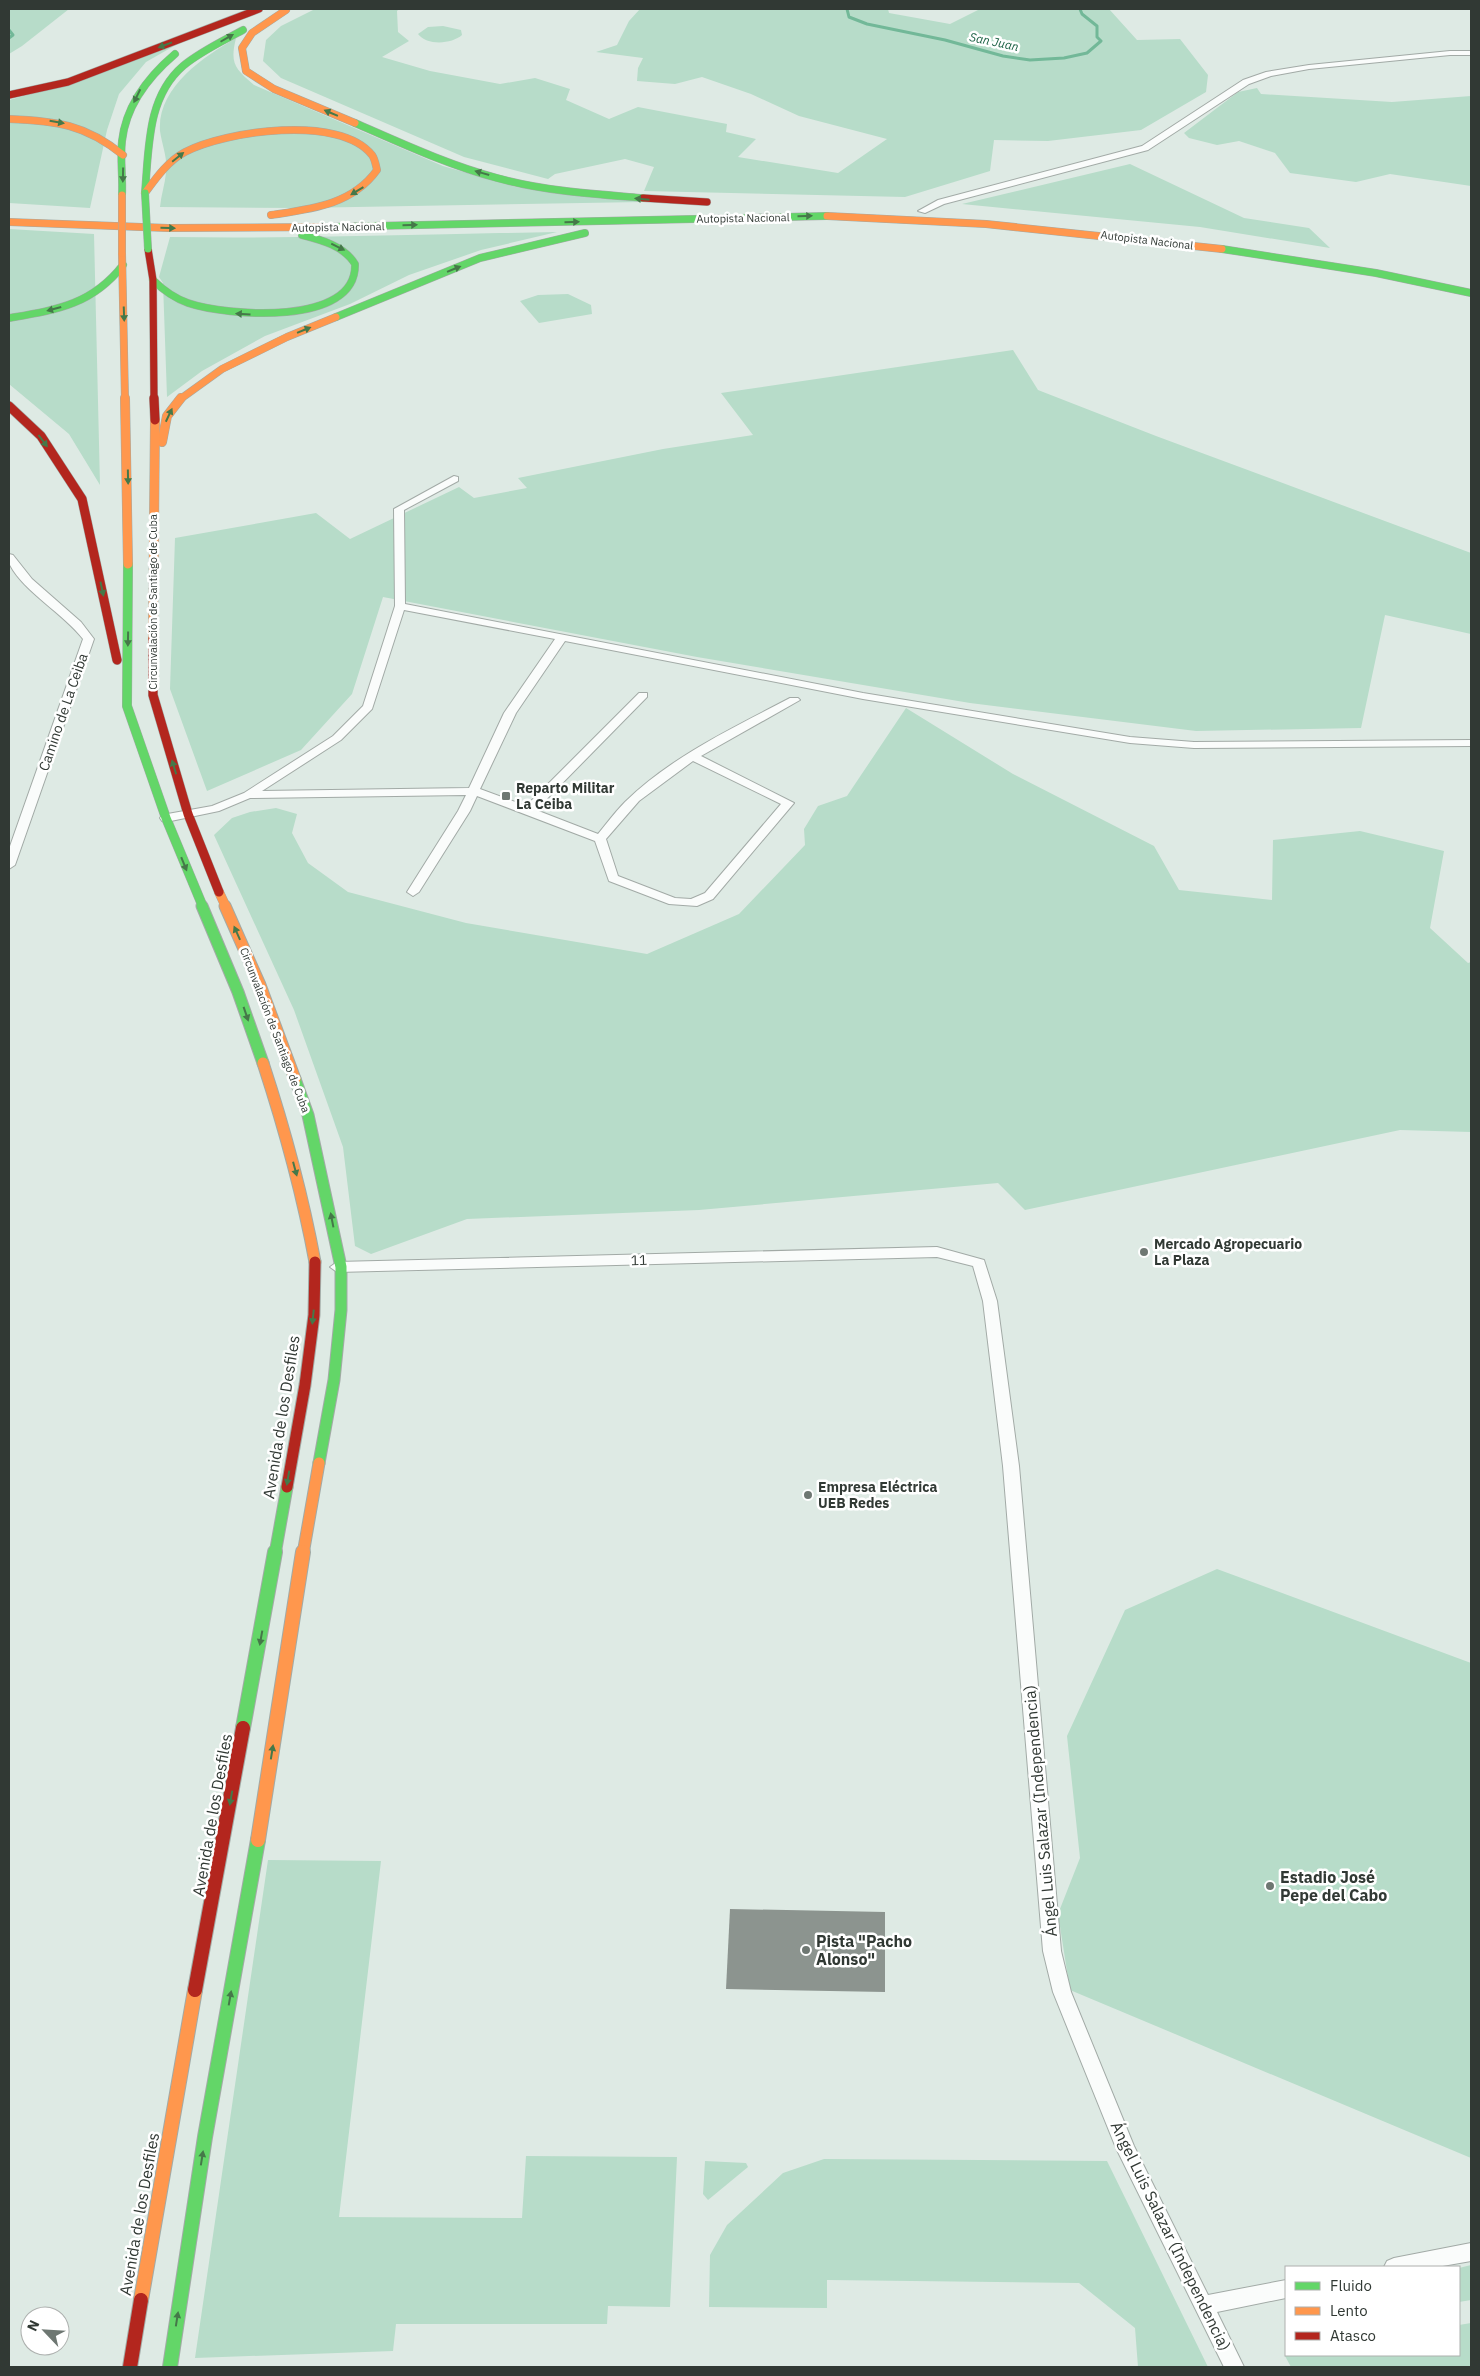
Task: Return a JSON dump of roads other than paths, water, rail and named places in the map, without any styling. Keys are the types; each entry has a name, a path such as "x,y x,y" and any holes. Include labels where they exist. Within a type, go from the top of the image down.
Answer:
{"highway":[{"path":"9,95 68,82 259,9"},
{"name":"Circunvalación de Santiago de Cuba","path":"259,9 189,44 165,62 147,79 136,96 122,134 122,252 129,597 127,706 166,818 238,992 282,1120 301,1189 316,1268"},
{"path":"288,9 252,33 242,48 246,71 274,89 446,162 518,183 599,195 716,202"},
{"name":"Circunvalación de Santiago de Cuba","path":"288,9 231,35 193,59 177,72 164,88 154,112 145,193 148,249 153,280 152,343 155,426 153,695 188,814 221,897 260,984 308,1115 341,1267"},
{"path":"9,119 45,120 72,125 102,137 123,155"},
{"path":"145,193 164,168 184,152 208,141 232,135 261,131 292,130 318,133 342,138 365,148 373,157 376,166 372,180 357,192 334,202 300,212 221,218"},
{"path":"795,205 848,206"},
{"name":"Autopista Nacional","path":"9,211 221,218 848,206 1060,222 1205,238 1471,284"},
{"name":"Autopista Nacional","path":"9,222 256,229 824,216 986,224 1085,232 1276,257 1376,273 1471,293"},
{"path":"153,497 166,416 178,401 222,369 287,337 480,258 576,234 705,219"},
{"path":"9,233 69,225"},
{"path":"153,280 171,296 187,303 225,312 249,314 303,309 327,301 342,293 354,280 355,264 351,254 331,244 305,236 256,229"},
{"path":"9,318 41,313 77,302 110,283 123,266"},
{"path":"9,406 41,436 82,499 127,706"},
{"name":"Avenida de los Desfiles","path":"130,2367 173,2136 284,1588 334,1380 342,1310 341,1267"},
{"name":"Avenida de los Desfiles","path":"170,2367 201,2137 257,1844 314,1315 316,1268"}],"street":[{"path":"922,211 941,202 1145,148 1164,138 1246,82 1269,74 1309,67 1450,53 1471,53"},
{"path":"166,818 215,809 248,795 337,738 368,707 400,606 399,509 454,479"},
{"name":"Camino de La Ceiba","path":"9,556 28,581 77,624 89,639 9,865"},
{"path":"400,606 561,639 920,706 1130,740 1194,745 1471,743"},
{"path":"77,624 112,637"},
{"path":"413,892 464,811 510,714 561,639"},
{"path":"528,811 643,695"},
{"path":"600,839 633,800 656,780 692,756 794,700"},
{"path":"600,839 613,878 673,901 693,903 709,896 788,803 692,756"},
{"path":"248,795 473,791 600,839"},
{"name":"11","path":"341,1267 937,1252"},
{"name":"Ángel Luis Salazar (Independencia)","path":"937,1252 979,1263 990,1300 1011,1466 1052,1951 1062,1992 1125,2148 1205,2305 1234,2367"},
{"path":"316,1268 341,1267"},
{"path":"1399,2266 1471,2252"},
{"path":"1205,2305 1285,2289"}],"waterway":[{"name":"San Juan","path":"847,9 849,17 867,24 945,40 1003,56 1030,60 1064,58 1087,53 1101,41 1097,37 1097,26 1082,14 1080,9"},
{"name":"San Juan","path":"9,30 13,35 9,38"}],"place":[{"name":"Reparto Militar La Ceiba","path":"506,796"},
{"name":"Mercado Agropecuario La Plaza","path":"1144,1252"},
{"name":"Empresa Eléctrica UEB Redes","path":"808,1495"},
{"name":"Estadio José Pepe del Cabo","path":"1270,1886"},
{"name":"Pista \"Pacho Alonso\"","path":"806,1950"}]}
